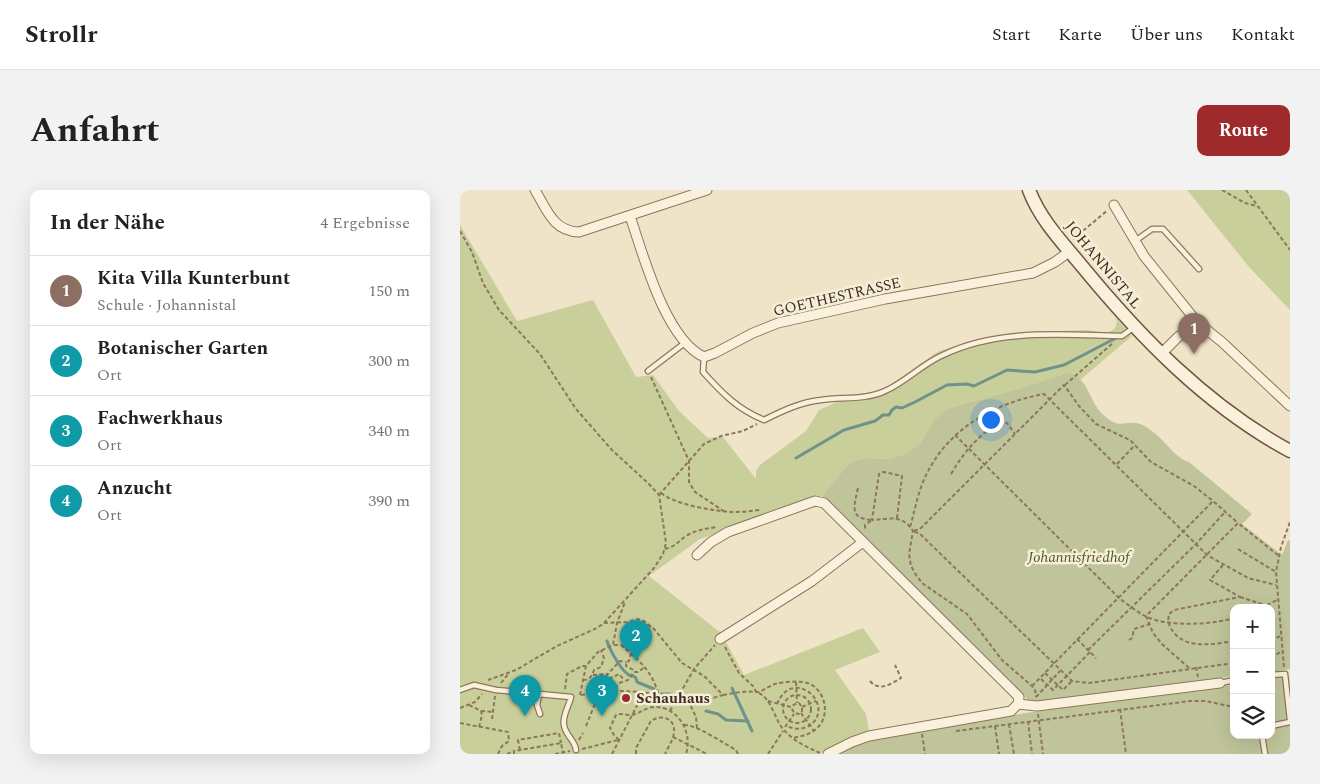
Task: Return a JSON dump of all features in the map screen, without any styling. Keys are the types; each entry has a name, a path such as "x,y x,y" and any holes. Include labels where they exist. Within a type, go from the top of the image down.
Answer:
{"main road":[{"name":"JOHANNISTAL","path":"1029,190 1044,220 1070,247 1101,290 1161,354 1193,384 1234,415 1290,451"}],"street":[{"path":"535,190 556,224 568,232 580,232 707,190"},
{"path":"1114,205 1144,256 1197,322 1222,342 1290,406"},
{"path":"630,216 657,294 667,314 686,342 704,357"},
{"name":"GOETHESTRASSE","path":"704,357 753,332 778,323 885,299 1033,273 1055,262 1070,247"},
{"path":"1161,354 1197,322"},
{"path":"697,555 712,542 728,532 815,501 824,502 1018,695 1018,704"},
{"path":"720,639 812,580 863,542"},
{"path":"828,754 860,739 922,731 1011,710 1018,704 1037,706 1220,683"}],"lane":[{"path":"1135,241 1152,229 1162,229 1199,269"},
{"path":"704,357 703,372 724,395 748,413 764,420 813,401 869,395 885,391 941,355 981,342 1026,335 1122,336 1135,327"},
{"path":"648,371 686,342"},
{"path":"1275,675 1285,674 1290,721 1275,725"},
{"path":"1220,683 1230,681"},
{"path":"460,690 474,685 496,692 571,697 564,726 576,750"},
{"path":"538,694 537,705 540,714"},
{"path":"1263,739 1265,754"}],"path":[{"path":"1222,190 1245,203 1257,206"},
{"path":"1246,190 1290,250"},
{"path":"1070,247 1114,205"},
{"path":"460,231 472,252 483,283 498,310 540,354 576,409 612,450 649,484 660,494 668,498 703,508 725,512 765,510"},
{"path":"913,531 920,529 1076,373 1122,336"},
{"path":"648,371 690,461 689,482 695,492 725,512"},
{"path":"1064,385 1079,406 1096,424 1130,440 1151,462 1194,486 1279,556"},
{"path":"910,527 926,474 936,458 955,435 972,421 993,410 1044,394 1207,555 1248,578 1276,585"},
{"path":"474,685 510,672 604,623 654,568 665,549 660,494 704,444 721,436 743,431 764,420"},
{"path":"952,474 967,449 998,422 1007,423 1015,434"},
{"path":"955,435 1119,598 1146,616 1168,621 1193,624 1230,619"},
{"path":"1117,464 1135,445"},
{"path":"863,542 866,525 872,520 879,474 884,472 902,476 897,518"},
{"path":"858,488 855,511 861,520 897,518 906,522 913,531 920,534 1072,681 1089,683 1230,663"},
{"path":"1032,686 1184,533 1213,501"},
{"path":"1040,678 1053,690 1132,606 1196,544 1226,511"},
{"path":"1285,674 1280,636 1276,572 1290,522"},
{"path":"1146,616 1238,523"},
{"path":"665,549 674,547 684,537 700,529 722,527 728,532"},
{"path":"913,531 909,554 911,566 916,575 922,583 968,614 1002,660 1032,686 1036,697 1060,671"},
{"path":"1238,548 1276,572"},
{"path":"1223,565 1210,580 1240,597 1263,604"},
{"path":"1230,641 1207,646 1194,644 1174,635 1168,621 1170,614 1174,610 1240,597"},
{"path":"612,646 625,600"},
{"path":"1268,604 1277,600"},
{"path":"1146,616 1153,632 1162,644 1189,668"},
{"path":"604,623 617,623 638,619 651,626 682,663 712,682 725,695"},
{"path":"1129,640 1132,638 1134,629 1150,624"},
{"path":"625,648 638,634 651,626"},
{"path":"1275,638 1280,636"},
{"path":"665,717 677,701 694,669 720,639 739,673 754,687 756,692 768,701 784,730 793,738 822,754"},
{"path":"1077,639 1096,658"},
{"path":"660,697 644,692 616,690 580,695 586,666 601,650 621,645 645,667 656,683 660,697 662,708"},
{"path":"583,680 587,680 592,676 594,670 601,667 604,658 601,650"},
{"path":"1275,655 1282,651"},
{"path":"588,694 591,687 607,675 620,661 629,661 631,653"},
{"path":"626,662 626,666 636,671"},
{"path":"870,681 881,687 900,678 894,665"},
{"path":"563,696 567,674 582,666 586,666"},
{"path":"616,690 619,683 628,680 636,671 638,672 645,667"},
{"path":"488,716 492,717 496,692 510,672"},
{"path":"1045,673 1063,690 1072,681"},
{"path":"609,679 619,674 624,680"},
{"path":"592,676 607,675"},
{"path":"607,675 616,690"},
{"path":"460,708 475,702 482,694 488,680"},
{"path":"796,682 797,703 802,707"},
{"path":"677,701 756,692 768,690 774,684 805,682 819,691 823,699 824,713 822,721 814,731 793,738"},
{"path":"586,726 599,690 611,684"},
{"path":"778,704 784,693 796,688 808,691 817,701 818,712 810,725 798,729 786,726"},
{"path":"612,754 644,692"},
{"path":"796,695 803,696 810,704 811,712 806,720 798,722 790,720 785,715 784,705 788,698 796,695"},
{"path":"688,700 696,717 697,729"},
{"path":"768,701 792,707"},
{"path":"802,707 817,701"},
{"path":"952,732 1120,709 1198,701 1230,706"},
{"path":"792,707 797,703"},
{"path":"469,705 481,711 494,712"},
{"path":"1037,706 1043,754"},
{"path":"768,754 794,713 792,707"},
{"path":"802,707 801,713 814,731"},
{"path":"619,740 610,728 616,716 619,714 633,715 647,708 662,708 669,711 684,725 688,735 686,754"},
{"path":"1120,709 1126,754"},
{"path":"479,727 483,715 481,711"},
{"path":"794,713 801,713"},
{"path":"636,754 636,748 651,721 655,718 665,717 674,725 673,737 665,754"},
{"path":"1028,721 1032,754"},
{"path":"460,723 508,732 509,741 502,746 498,754"},
{"path":"684,725 689,724 736,750 738,754"},
{"path":"1009,724 1014,754"},
{"path":"995,726 999,754"},
{"path":"914,738 922,731"},
{"path":"922,731 925,754"},
{"path":"520,750 518,740 559,732 563,752"},
{"path":"673,737 707,754"},
{"path":"555,754 619,740"},
{"path":"506,754 561,743"}],"green space":[{"path":"1187,190 1290,190 1290,310 1249,267"},
{"path":"460,225 517,321 593,300 636,377 653,375 679,411 708,438 723,437 756,479 756,471 760,465 806,431 819,410 837,402 838,396 868,393 884,389 939,351 1011,333 1087,330 1106,333 1115,328 1117,322 1115,317 1132,336 1080,380 1071,372 933,421 921,442 907,453 890,459 868,458 845,468 822,496 700,539 649,576 721,633 744,675 863,628 880,652 835,670 866,714 869,731 819,754 460,754"},
{"name":"Johannisfriedhof","path":"1071,372 1084,383 1102,414 1116,423 1141,424 1158,436 1174,453 1189,462 1252,514 1242,524 1282,555 1288,540 1290,541 1290,669 1275,671 1275,604 1230,604 1230,677 1031,703 822,496 845,468 855,461 868,458 890,459 907,453 921,442 933,421 948,409"},
{"path":"1282,677 1285,702 1290,701 1290,754 837,754 880,739 990,719 1129,698 1230,685 1230,739 1275,739 1275,678"}],"waterway":[{"path":"796,458 844,430 875,421 883,415 889,415 896,407 902,408 947,385 967,384 974,386 1007,370 1035,372 1064,365 1116,338"},
{"path":"607,641 620,666 631,676"},
{"path":"633,676 637,682 654,689"},
{"path":"732,688 752,731"},
{"path":"661,694 671,694 675,698"},
{"path":"706,711 718,714 726,720 748,721"}],"place":[{"name":"Kita Villa Kunterbunt","path":"1194,354"},
{"name":"Botanischer Garten","path":"636,661"},
{"name":"Schauhaus","path":"626,698"},
{"name":"Anzucht","path":"525,716"},
{"name":"Fachwerkhaus","path":"602,716"}]}
